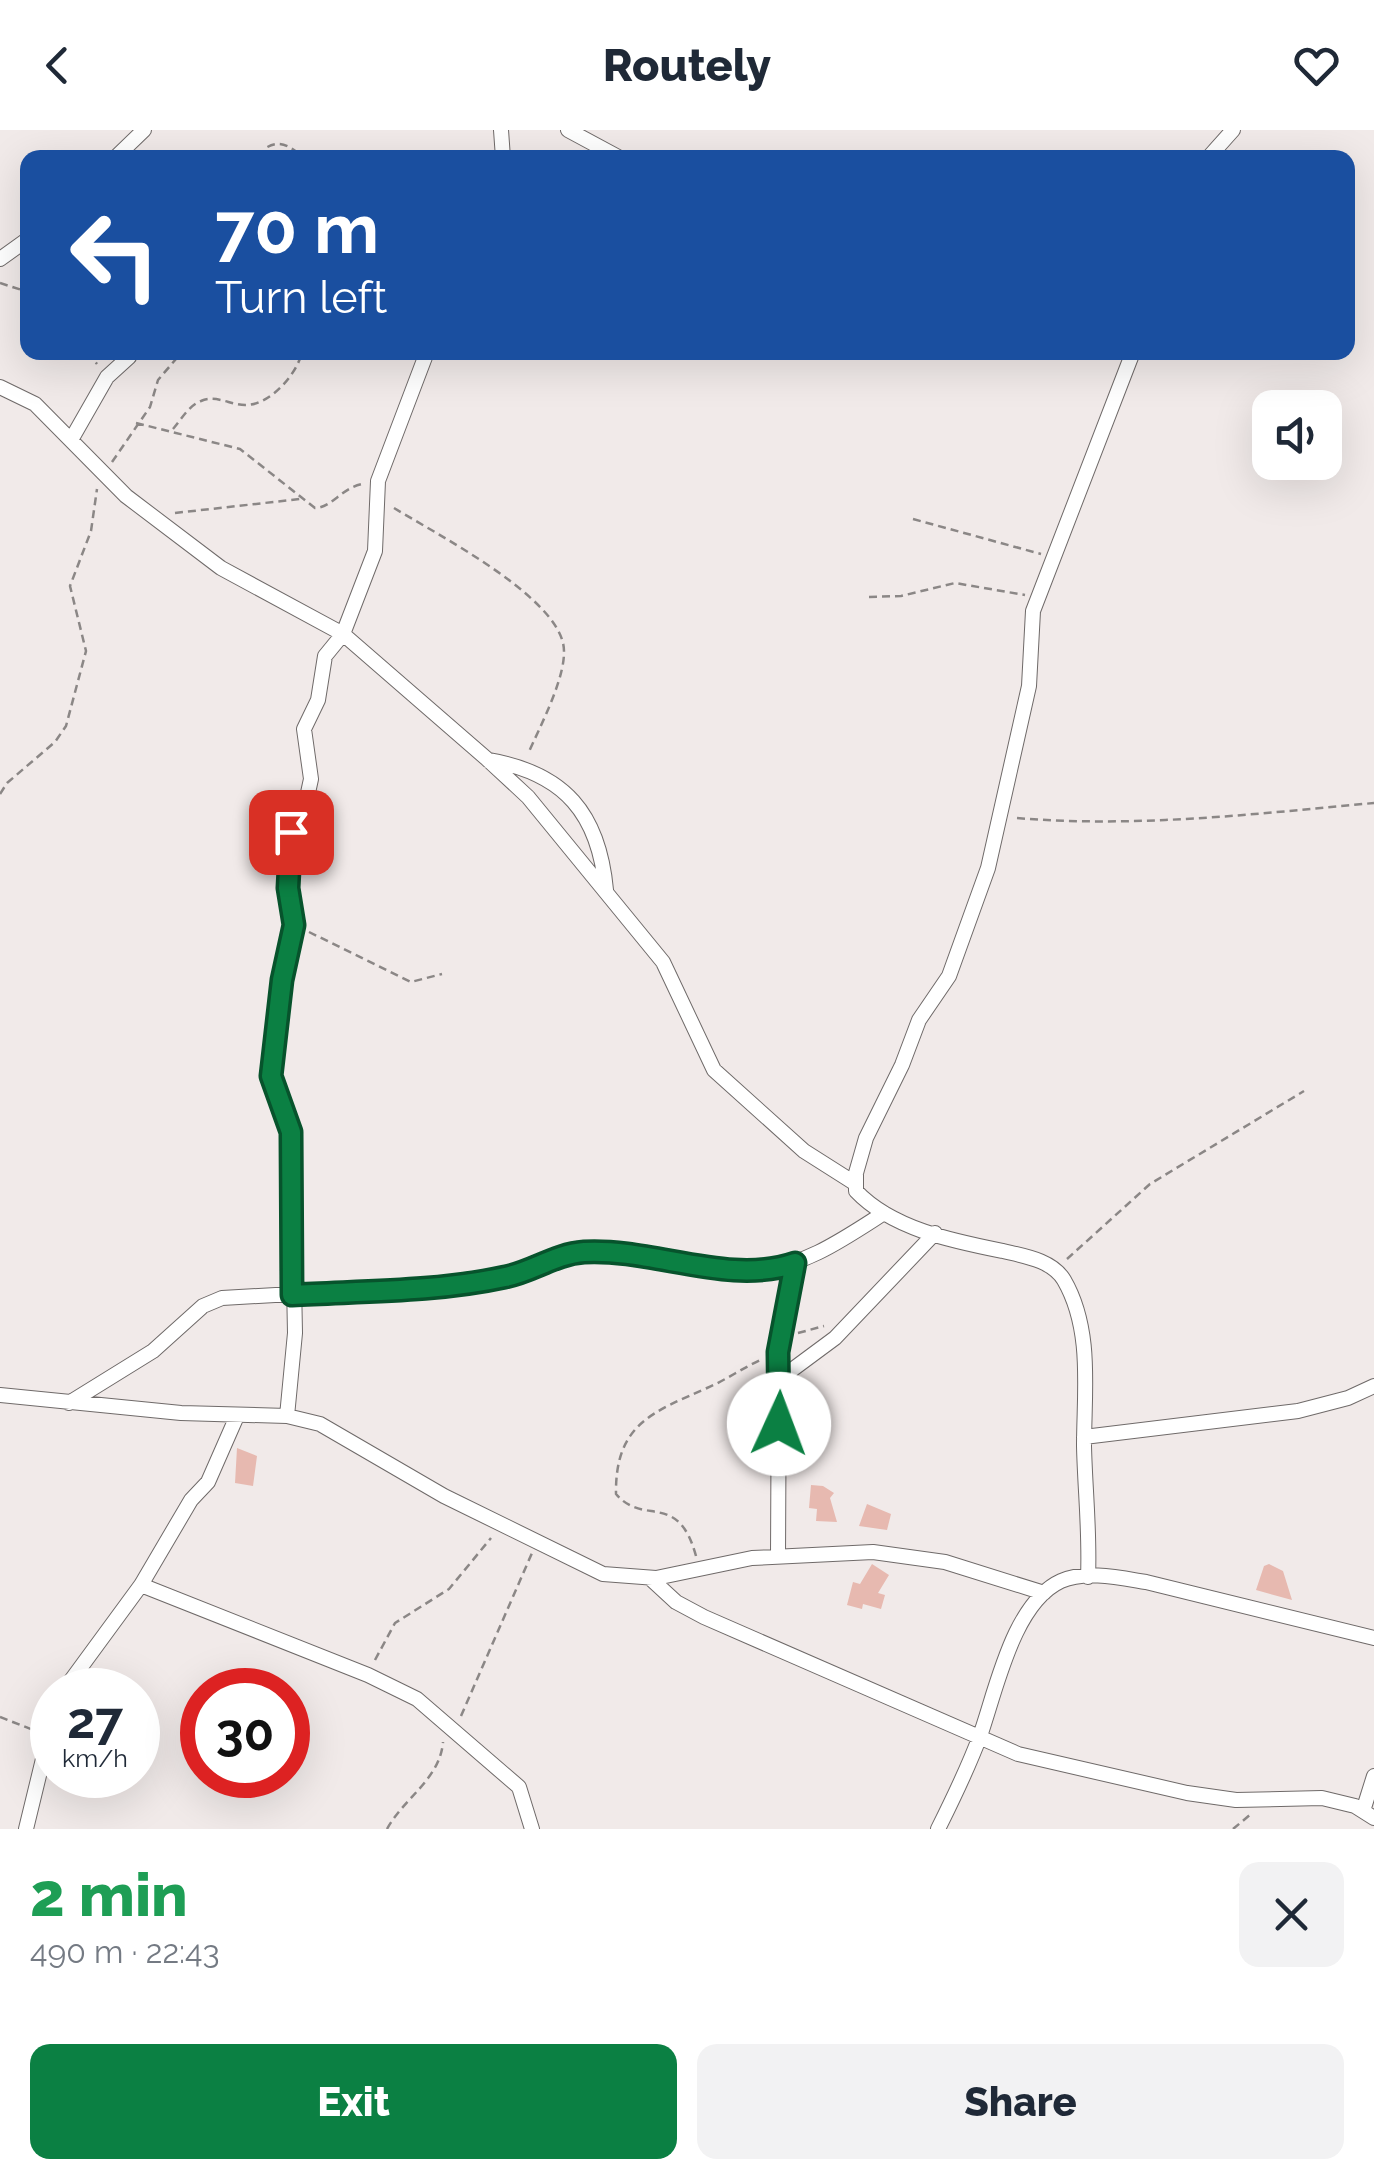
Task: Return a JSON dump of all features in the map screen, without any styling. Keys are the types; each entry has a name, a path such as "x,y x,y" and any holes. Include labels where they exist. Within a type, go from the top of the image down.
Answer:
{"street":[{"path":"123,150 144,130"},
{"path":"568,130 605,150"},
{"path":"1215,150 1232,130"},
{"path":"71,440 107,377 127,360"},
{"path":"287,1416 294,1370 291,1132 271,1076 282,980 294,925 288,888 291,832 312,779 304,730 318,700 325,656 343,634 376,552 377,489 424,360"},
{"path":"1088,1577 1086,1360 1074,1304 1062,1277 1026,1256 935,1233 884,1214 867,1202 856,1190 856,1184 866,1138 918,1020 950,976 988,868 1029,686 1033,611 1130,360"},
{"path":"0,386 34,404 101,473 221,568 343,634 528,797 663,962 714,1070 804,1152 856,1184"},
{"path":"487,760 522,768 543,778 576,804 595,828 606,890"},
{"path":"68,1404 152,1351 213,1300 503,1278 562,1255 584,1252 619,1252 757,1270 795,1263 884,1214"},
{"path":"781,1378 835,1338 935,1233"},
{"path":"778,1557 778,1352 795,1263"},
{"path":"1084,1437 1298,1411 1348,1398 1374,1386"},
{"path":"1,1400 287,1416 332,1430 500,1525 603,1574 650,1578 778,1557 891,1554 945,1562 1044,1592"},
{"path":"80,1668 141,1586 167,1536 208,1482 237,1416"},
{"path":"938,1829 980,1736 1022,1622 1044,1592 1060,1581 1088,1577 1146,1582 1374,1638"},
{"path":"650,1578 676,1602 704,1617 1018,1754 1187,1793 1236,1800 1322,1798 1368,1815 1374,1776"},
{"path":"141,1586 368,1674 417,1699 519,1787 532,1829"},
{"path":"26,1829 34,1798"}],"path":[{"path":"264,150 274,143 285,143 294,150"},
{"path":"0,794 7,782 55,742 66,726 86,652 70,586 92,531 101,473 150,407 158,380 175,360"},
{"path":"172,431 195,403 204,400 252,406 270,396 295,372 299,360"},
{"path":"136,423 240,450 315,508 323,508 346,488 377,489 519,589 556,628 564,644 564,660 522,768"},
{"path":"154,517 203,508 236,510 300,500"},
{"path":"912,519 995,544 1054,556"},
{"path":"869,597 901,596 955,583 1038,599"},
{"path":"1002,817 1107,824 1176,822 1374,803"},
{"path":"294,925 417,984 442,974"},
{"path":"1055,1271 1150,1184 1304,1091"},
{"path":"782,1332 802,1333 830,1324"},
{"path":"699,1568 686,1528 679,1520 628,1504 616,1494 631,1434 656,1409 778,1352"},
{"path":"368,1674 396,1622 450,1589 500,1525"},
{"path":"388,1829 406,1800 437,1766 450,1726 536,1543"},
{"path":"0,1717 30,1725"}],"building":[{"path":"237,1448 257,1456 253,1486 235,1483"},
{"path":"811,1485 834,1493 830,1498 837,1522 816,1521 817,1509 809,1508"},
{"path":"867,1504 891,1514 887,1530 859,1526"},
{"path":"872,1564 889,1575 878,1593 885,1595 881,1609 847,1605 853,1582 860,1584"},
{"path":"1269,1564 1283,1571 1292,1600 1256,1590 1264,1566"}],"route":[{"path":"291,832 288,888 294,925 282,980 271,1076 291,1132 292,1295 503,1278 562,1255 584,1252 619,1252 757,1270 779,1269 795,1263 795,1280 784,1310 778,1352 779,1424"}]}
